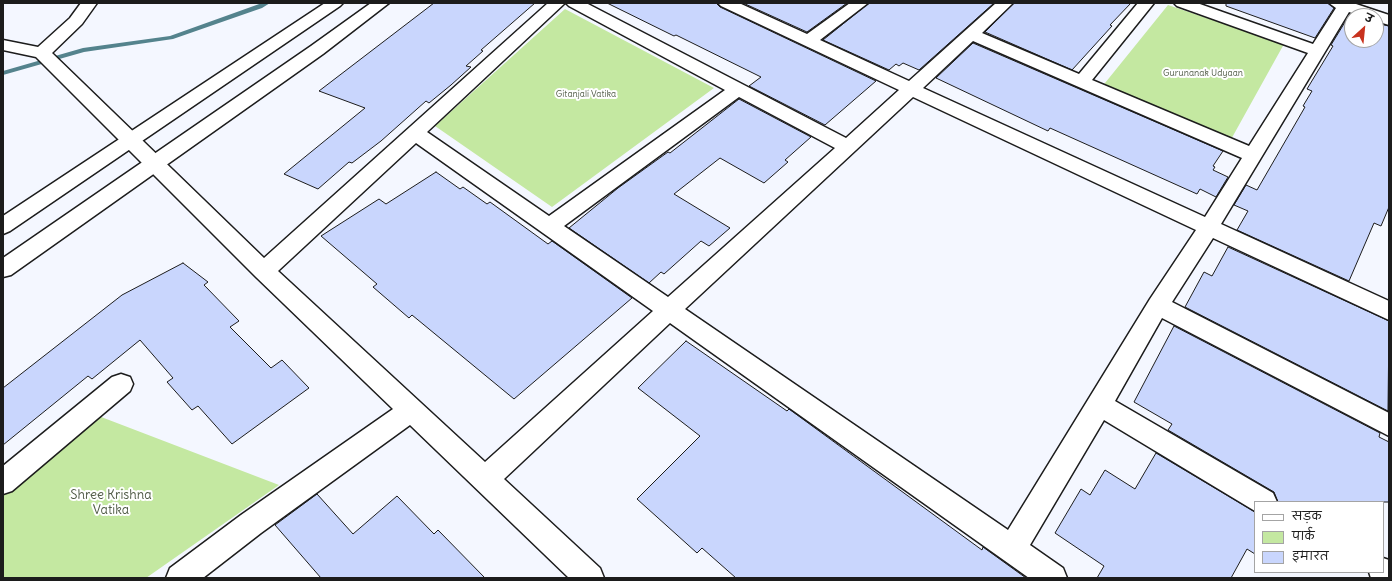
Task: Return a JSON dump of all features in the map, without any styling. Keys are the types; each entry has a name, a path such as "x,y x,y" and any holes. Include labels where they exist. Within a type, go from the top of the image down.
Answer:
{"street":[{"path":"42,53 76,21 89,3"},
{"path":"3,226 131,142 335,3"},
{"path":"3,269 310,55 381,3"},
{"path":"264,271 558,3"},
{"path":"574,3 848,147"},
{"path":"726,3 1209,227 1388,306"},
{"path":"809,42 860,3"},
{"path":"485,479 1005,3"},
{"path":"1082,81 1146,3"},
{"path":"1182,3 1317,51"},
{"path":"1012,550 1100,405 1158,305 1209,227 1317,51 1341,4 1389,20"},
{"path":"971,34 1253,155"},
{"path":"3,45 42,53 89,98 153,164 264,271 590,578"},
{"path":"550,226 738,89"},
{"path":"415,133 1053,578"},
{"path":"1158,305 1389,425"},
{"path":"3,482 121,384"},
{"path":"1100,405 1262,501"},
{"path":"180,578 251,524 411,410"}],"green space":[{"name":"Gurunanak Udyaan","path":"1168,5 1284,44 1229,143 1101,88"},
{"name":"Gitanjali Vatika","path":"565,9 714,88 552,207 435,126"},
{"name":"Shree Krishna Vatika","path":"96,415 279,485 146,578 3,578 3,496"}],"building":[{"path":"434,3 535,3 481,50 483,51 466,66 471,67 451,85 429,103 426,101 381,141 352,163 349,162 318,189 284,174 365,108 319,91"},
{"path":"607,3 716,3 720,7 876,81 825,125 749,86 761,77"},
{"path":"743,3 847,3 807,32"},
{"path":"869,3 994,3 919,70 903,63 899,66 896,64 889,70 823,40"},
{"path":"1014,3 1131,3 1110,25 1112,26 1072,70 985,32"},
{"path":"1226,3 1328,3 1334,8 1315,38 1226,6"},
{"path":"1344,24 1344,48 1384,48 1384,25 1389,26 1389,207 1381,226 1374,223 1349,281 1237,230 1248,211 1234,205 1246,185 1257,190 1305,107 1303,106 1312,91 1307,89 1333,46 1331,45"},
{"path":"973,43 1223,151 1213,166 1215,167 1213,170 1228,177 1216,197 1200,189 1197,194 1050,128 1048,131 936,78"},
{"path":"739,99 811,137 785,160 788,162 764,183 720,158 674,194 730,228 709,246 701,241 664,274 661,272 649,283 569,228 618,188 668,152 670,153"},
{"path":"436,172 460,189 463,187 487,204 490,202 548,244 552,241 632,298 514,399 412,315 409,318 373,287 377,284 321,236 379,199 386,204"},
{"path":"1228,247 1389,321 1388,411 1185,307 1204,272 1212,276"},
{"path":"183,263 208,282 204,285 239,321 230,327 271,368 282,360 309,388 232,444 198,406 192,410 167,382 173,378 140,340 92,379 88,376 3,445 3,388 122,295"},
{"path":"1174,326 1380,433 1379,437 1389,442 1389,502 1278,501 1274,492 1168,430 1172,424 1134,402"},
{"path":"686,341 787,411 789,409 982,550 983,547 1026,578 736,578 702,548 697,553 637,499 700,436 638,388"},
{"path":"1156,453 1254,511 1254,553 1247,549 1231,578 1097,578 1104,566 1055,533 1081,489 1090,495 1105,470 1135,489"},
{"path":"317,494 353,534 397,496 434,534 438,530 485,578 321,578 275,525"}],"waterway":[{"path":"3,73 83,50 171,38 260,7 267,3"}]}
